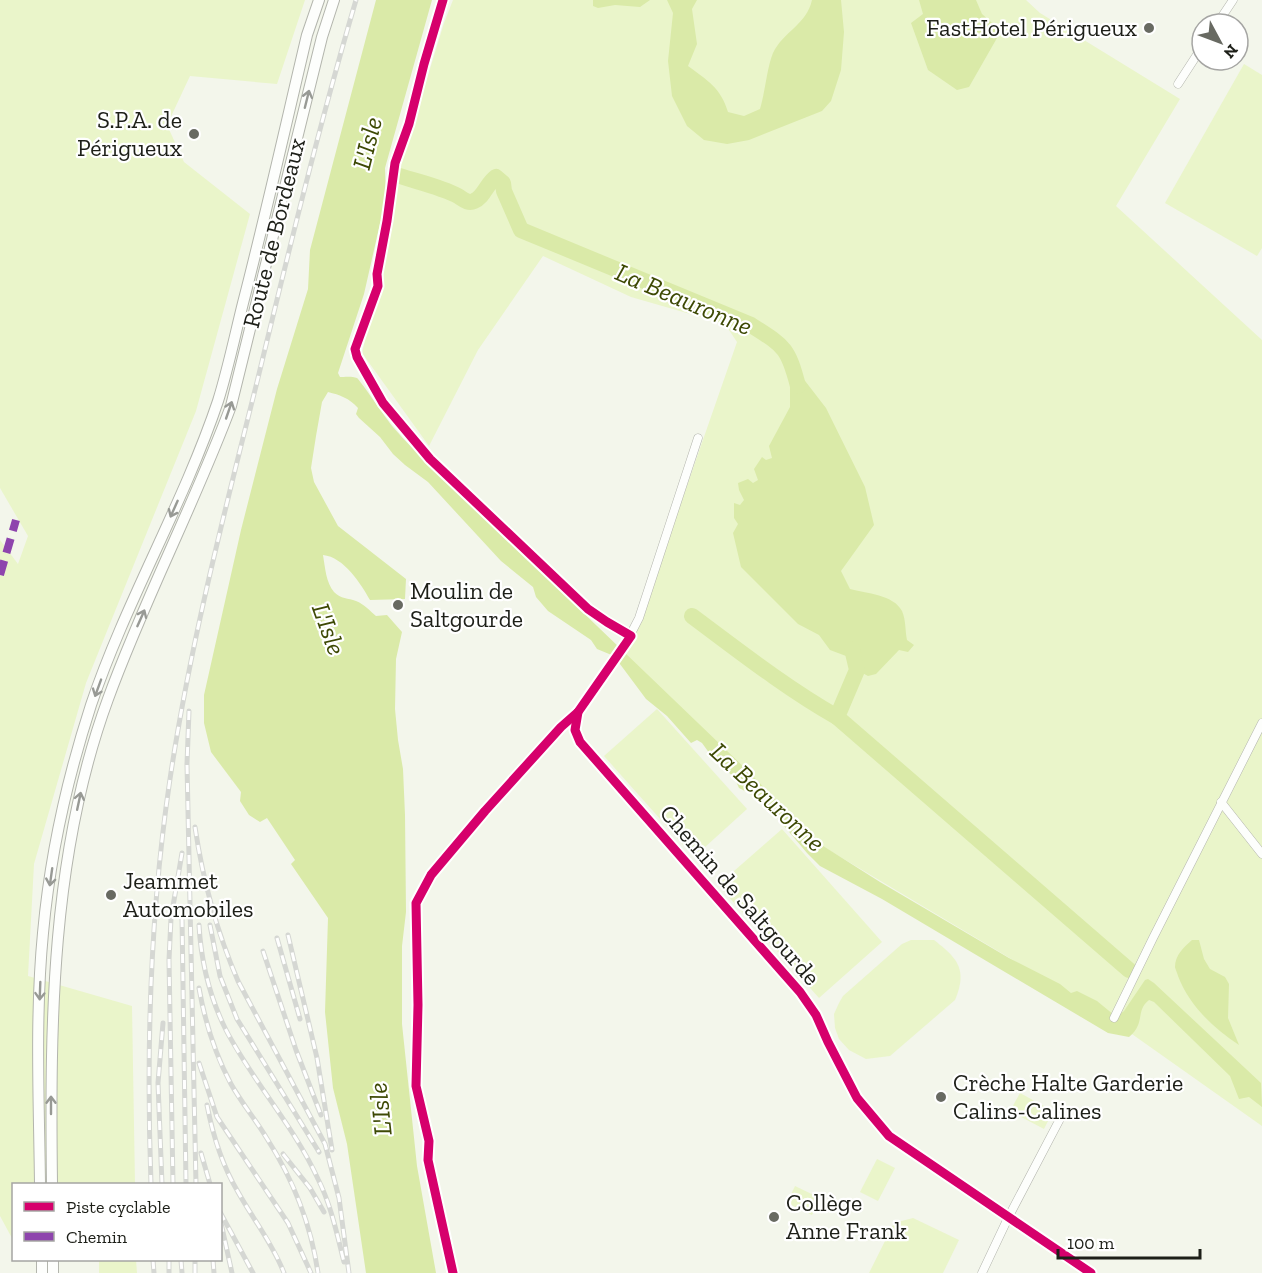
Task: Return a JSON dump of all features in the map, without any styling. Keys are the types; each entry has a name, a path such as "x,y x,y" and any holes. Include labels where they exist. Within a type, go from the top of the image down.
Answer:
{"main road":[{"name":"Route de Bordeaux","path":"40,1183 38,1052 43,933 56,837 92,704 117,636 198,456 219,398 254,263 307,35 319,0"},
{"name":"Route de Bordeaux","path":"52,1183 51,1071 54,966 78,805 107,701 209,465 231,406 322,38 334,0"}],"street":[{"path":"1178,84 1190,66"},
{"name":"Chemin de Saltgourde","path":"698,438 639,618 623,649 578,712 575,730 580,742 800,992 816,1015 857,1098 889,1136 1091,1273"},
{"path":"1114,1018 1262,723"},
{"path":"1221,802 1262,854"},
{"path":"982,1273 1061,1117"}],"shaded area":[{"path":"0,0 305,0 277,84 190,76 167,125 184,162 250,214 196,411 86,683 34,864 28,976 132,1006 135,1183 12,1183 12,1238 0,1216 0,540 18,564 28,536 0,488"},
{"path":"453,0 1026,0 1040,13 1180,99 1116,206 1262,340 1262,1126 1105,1015 812,840 624,655 641,618 737,342 725,324 631,297 543,256 478,350 429,446 362,353 378,286 400,167"},
{"path":"1250,68 1262,75 1262,248 1257,256 1165,203 1239,72 1250,72"},
{"path":"657,709 747,809 694,857 604,756"},
{"path":"782,829 882,942 819,998 718,885"},
{"path":"911,940 934,940 954,959 960,972 959,989 955,1000 890,1056 866,1059 849,1050 839,1039 834,1014 843,996 902,944"},
{"path":"1020,1093 1053,1111 1044,1129 1010,1111"},
{"path":"877,1159 895,1168 878,1201 860,1192"},
{"path":"795,1186 820,1198 812,1215 787,1203"},
{"path":"913,1218 959,1240 943,1273 869,1273 894,1223"},
{"path":"99,1261 136,1261 137,1273 99,1273"}],"water":[{"name":"L'Isle","path":"376,0 432,0 385,168 386,197 364,294 338,373 340,377 357,378 390,423 417,453 748,771 809,837 1009,958 1060,984 1071,993 1077,991 1097,1001 1114,1015 1124,1011 1148,979 1261,1083 1262,1107 1249,1097 1239,1099 1230,1076 1154,1002 1149,1000 1142,1008 1137,1027 1129,1037 1108,1033 882,899 820,866 762,800 739,788 734,777 715,761 702,743 697,740 691,743 667,716 646,699 614,656 597,649 591,640 548,611 536,597 533,587 501,561 428,482 393,454 380,437 359,418 356,414 358,408 355,405 344,397 328,392 322,402 311,468 314,482 338,526 406,579 405,599 370,600 357,579 345,566 323,555 328,580 334,592 359,602 376,616 387,615 402,632 396,659 395,709 403,769 405,815 406,912 402,946 402,1024 417,1166 436,1273 366,1273 347,1144 333,1088 325,1012 328,918 291,864 295,860 267,818 260,822 249,815 240,801 241,792 211,752 204,723 204,695 241,530 277,389 308,289 310,250"},
{"path":"593,0 650,0 640,7 615,5 598,8 593,6"},
{"path":"667,0 697,0 692,9 697,44 688,66 707,80 717,91 728,112 744,116 760,109 773,53 800,22 812,0 841,0 844,32 841,70 831,101 822,111 749,140 727,144 704,140 687,126 672,96 668,61 673,13"},
{"path":"919,0 976,0 982,14 1001,31 969,87 957,90 928,70 911,23 923,14"},
{"path":"792,364 826,408 865,487 874,525 841,571 850,589 886,598 898,606 903,614 907,640 914,645 908,652 899,650 876,674 868,676 857,670 846,656 830,650 819,635 798,624 741,567 733,533 738,524 734,518 734,503 740,505 744,500 738,483 748,479 753,483 758,480 754,469 762,457 766,460 772,458 769,446 790,407"},
{"path":"1192,940 1199,940 1204,959 1210,969 1225,977 1229,984 1228,1018 1239,1045 1203,1015 1183,987 1175,963"}],"waterway":[{"name":"La Beauronne","path":"400,176 444,190 470,202 480,196 496,177 503,183 504,191 521,230 751,325 783,349 791,363 798,386"},
{"name":"La Beauronne","path":"692,616 781,682 837,717"},
{"name":"La Beauronne","path":"852,649 857,670 837,717 1129,970"}],"railway":[{"path":"151,1183 149,1083 154,930 163,829 178,729 187,679 232,481 304,190 356,0"},
{"path":"189,711 187,764 196,1183"},
{"path":"195,827 211,905 230,962 325,1144 339,1198 349,1273"},
{"path":"173,1183 169,960 171,918 182,853"},
{"path":"182,918 186,1183"},
{"path":"199,925 207,979 220,1018 248,1068 297,1141 318,1179 327,1199 344,1262"},
{"path":"210,925 220,976 237,1019 319,1152"},
{"path":"288,935 317,1058 332,1150"},
{"path":"277,938 300,1019"},
{"path":"263,951 296,1050 321,1115"},
{"path":"199,988 211,1038 225,1073 276,1153 300,1202 311,1237 318,1273"},
{"path":"162,1183 158,1083 163,1023"},
{"path":"199,1063 217,1117 288,1223 311,1273"},
{"path":"207,1105 215,1139 232,1182 284,1273"},
{"path":"201,1153 210,1183"},
{"path":"283,1154 310,1188 324,1212"},
{"path":"222,1216 253,1273"},
{"path":"222,1228 232,1273"},
{"path":"153,1261 154,1273"},
{"path":"169,1261 169,1273"},
{"path":"181,1261 182,1273"},
{"path":"195,1261 195,1273"},
{"path":"213,1261 214,1273"}],"marked path":[{"path":"0,575 16,520"}],"cycle path":[{"path":"443,0 409,124 395,163 377,274 378,286 355,349 357,357 383,403 430,459 588,609 631,636 578,712 575,730 580,742 800,992 816,1015 857,1098 889,1136 1091,1273"},
{"path":"453,1273 428,1160 429,1141 416,1086 418,1005 416,903 431,875 485,811 561,727 578,712"}],"place":[{"name":"FastHotel Périgueux","path":"1149,28"},
{"name":"S.P.A. de Périgueux","path":"194,134"},
{"name":"Moulin de Saltgourde","path":"398,605"},
{"name":"Jeammet Automobiles","path":"111,895"},
{"name":"Crèche Halte Garderie Calins-Calines","path":"941,1097"},
{"name":"Collège Anne Frank","path":"774,1217"}]}
